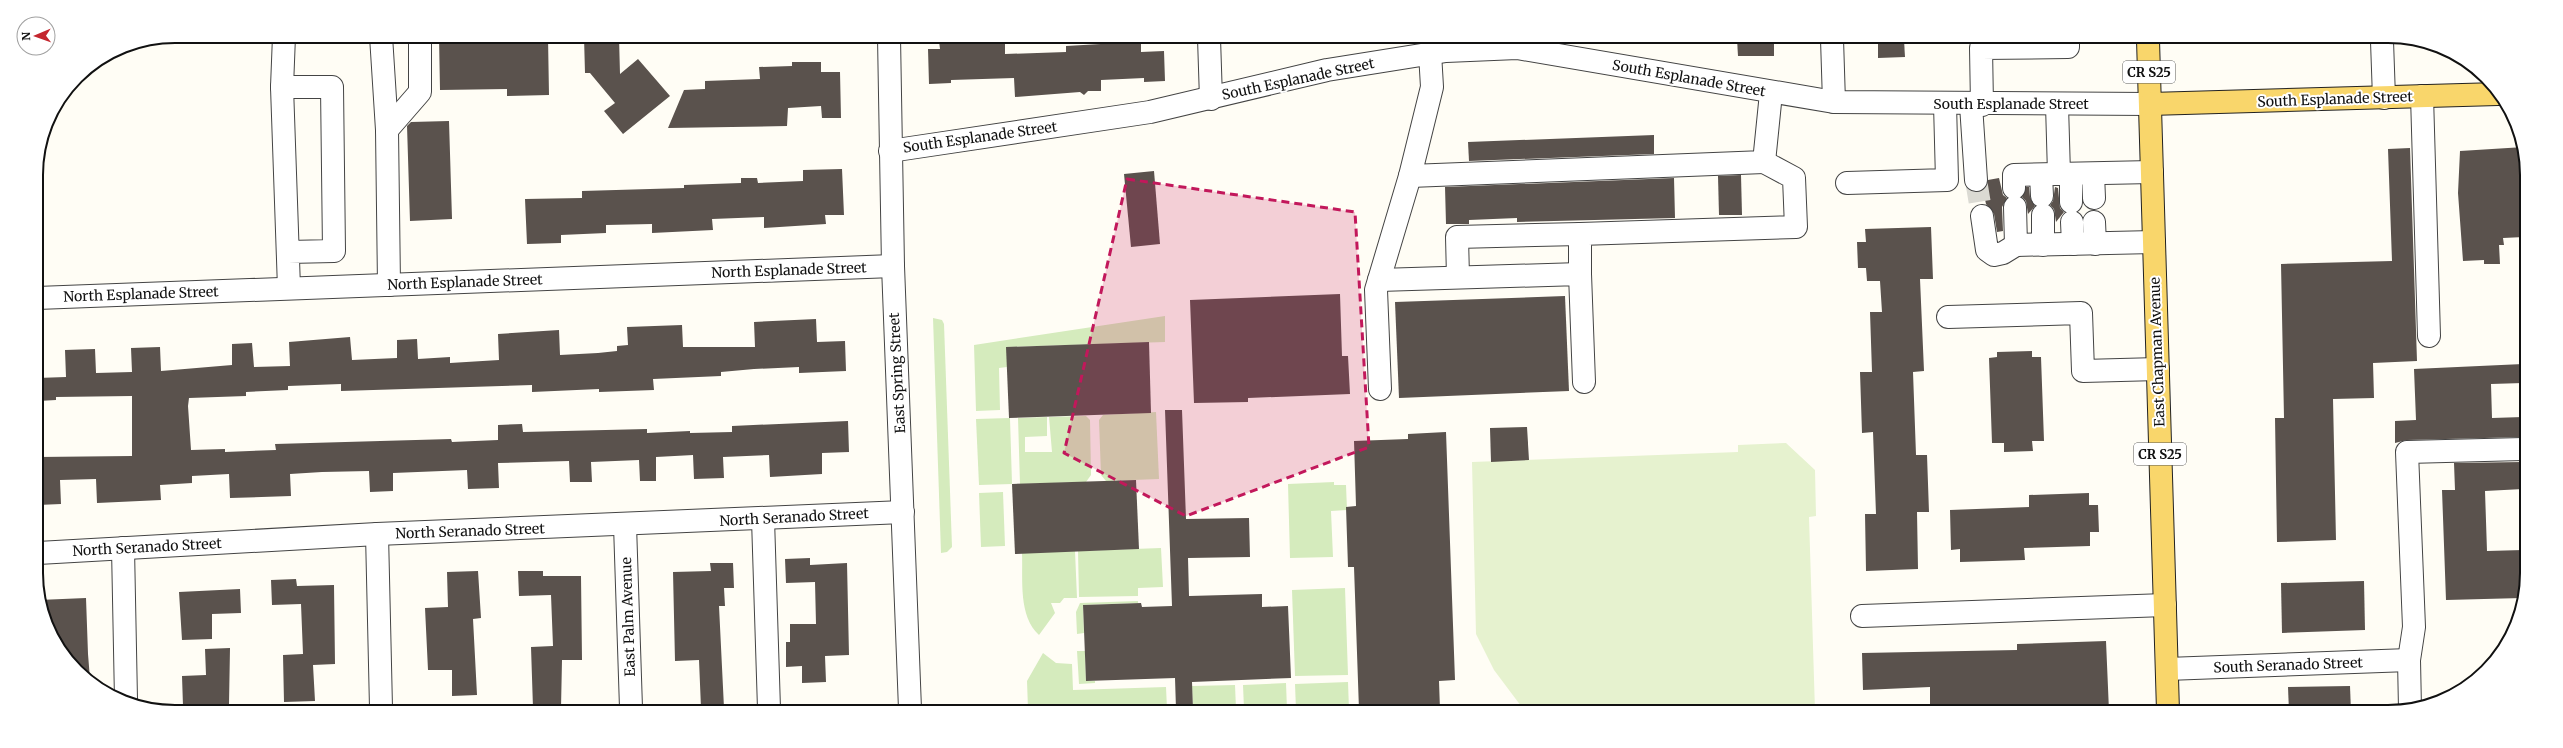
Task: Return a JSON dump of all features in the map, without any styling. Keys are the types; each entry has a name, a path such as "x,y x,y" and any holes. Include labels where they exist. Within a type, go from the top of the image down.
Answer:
{"main road":[{"name":"East Chapman Avenue","path":"2148,43 2168,705"},
{"name":"South Esplanade Street","path":"2150,104 2492,94"}],"street":[{"path":"284,43 282,87 289,288"},
{"path":"381,43 387,130 389,285"},
{"path":"387,130 420,92 420,43"},
{"name":"East Spring Street","path":"889,43 893,266 910,705"},
{"path":"1209,43 1211,98"},
{"path":"1832,43 1834,102"},
{"path":"1976,180 1976,105 1981,48 2068,47 2068,43"},
{"path":"2382,43 2384,98"},
{"name":"South Esplanade Street","path":"890,151 1150,112 1327,70 1430,53 1517,44 1771,93 1834,102 1976,105 2150,104"},
{"path":"1380,388 1376,290 1410,176 1432,87 1430,53"},
{"path":"282,87 332,87 334,251 288,252"},
{"path":"1764,162 1771,93"},
{"path":"2422,96 2429,336"},
{"path":"1847,183 1947,180 1945,104"},
{"path":"2057,105 2057,174 2072,212 2073,244"},
{"path":"1410,176 1764,162 1794,178 1796,227 1457,237 1458,277"},
{"path":"2016,246 2014,175 2152,172"},
{"path":"2043,245 2042,205 2057,174"},
{"path":"2093,174 2094,198"},
{"path":"1982,216 1987,250 1994,255 2004,253 2016,246 2154,242"},
{"path":"2094,222 2095,244"},
{"path":"1580,234 1584,382"},
{"name":"North Esplanade Street","path":"43,298 893,266"},
{"path":"1379,280 1580,274"},
{"path":"1948,317 2081,313 2083,372 2158,370"},
{"path":"2410,703 2409,660 2414,627 2407,452 2520,449"},
{"name":"North Seranado Street","path":"43,553 377,534 625,525 903,512"},
{"path":"763,518 769,705"},
{"name":"East Palm Avenue","path":"625,525 631,705"},
{"path":"377,534 381,705"},
{"path":"123,548 126,695"},
{"path":"1862,616 2165,605"},
{"name":"South Seranado Street","path":"2167,669 2409,660"}],"highlighted area":[{"path":"1127,179 1355,212 1369,447 1186,516 1064,453"}],"green space":[{"path":"1165,316 1165,342 1007,347 1007,367 999,368 1000,410 976,411 974,345"},
{"path":"933,318 942,320 944,324 952,547 947,552 941,553"},
{"path":"1156,412 1159,479 1106,481 1101,475 1099,420 1103,415"},
{"path":"1086,416 1090,420 1091,475 1086,482 1020,484 1018,418 1047,417 1047,436 1025,437 1025,452 1052,452 1049,417"},
{"path":"1010,418 1012,484 979,485 976,419"},
{"path":"1786,443 1815,470 1816,516 1809,517 1815,705 1520,705 1494,670 1476,634 1472,462 1738,452 1738,445"},
{"path":"1334,482 1334,485 1346,485 1347,510 1331,511 1333,557 1290,558 1288,484"},
{"path":"1003,492 1005,546 981,547 979,493"},
{"path":"1161,548 1163,587 1138,588 1138,596 1079,597 1078,551"},
{"path":"1075,551 1077,598 1064,598 1060,603 1051,603 1055,613 1039,635 1032,627 1025,608 1022,586 1022,553"},
{"path":"1345,588 1348,675 1295,676 1292,590"},
{"path":"1138,601 1138,603 1083,605 1084,633 1077,634 1076,612 1080,603"},
{"path":"1077,651 1085,651 1086,681 1095,681 1095,683 1079,684"},
{"path":"1043,653 1056,663 1072,664 1073,690 1166,687 1167,705 1028,705 1027,681"},
{"path":"1348,682 1349,705 1296,705 1295,684"},
{"path":"1286,683 1287,705 1244,705 1243,685"},
{"path":"1235,685 1236,705 1193,705 1192,686"}],"building":[{"path":"439,43 548,43 549,95 507,96 507,89 440,90"},
{"path":"584,43 619,43 620,74 638,59 670,96 623,134 604,111 615,103 590,73 585,73"},
{"path":"939,43 1005,43 1005,54 1066,52 1066,46 1141,43 1141,52 1164,51 1165,81 1144,82 1144,78 1101,80 1101,91 1088,91 1084,95 1080,92 1015,97 1014,78 951,80 951,83 929,84 928,49 940,49"},
{"path":"1737,43 1774,43 1774,56 1738,56"},
{"path":"1878,43 1904,43 1905,57 1878,58"},
{"path":"792,62 821,62 821,72 840,72 841,118 822,118 821,106 788,108 787,126 668,128 684,90 705,89 705,81 760,79 759,67 792,66"},
{"path":"449,121 452,219 410,221 407,126 411,122"},
{"path":"1654,135 1654,154 1469,161 1468,142"},
{"path":"2516,147 2520,167 2520,237 2503,238 2504,245 2499,245 2500,264 2484,264 2484,260 2463,261 2458,193 2460,151"},
{"path":"2410,148 2417,361 2373,363 2374,398 2333,399 2336,540 2277,542 2275,418 2284,418 2281,264 2392,261 2388,149"},
{"path":"842,169 844,215 825,215 826,224 764,228 764,217 712,219 713,230 652,233 652,224 606,225 606,233 561,235 561,243 527,244 525,199 582,198 582,191 684,188 684,185 741,183 741,178 757,178 758,183 803,181 803,170"},
{"path":"1154,171 1160,244 1131,247 1124,174"},
{"path":"1741,175 1742,215 1719,215 1718,176"},
{"path":"1674,178 1675,218 1517,222 1517,218 1469,220 1469,224 1446,224 1445,187"},
{"path":"1999,178 2003,195 2007,198 2002,207 2003,231 1997,232 1994,214 1986,204 1983,190 1988,180"},
{"path":"2026,187 2029,187 2030,197 2035,206 2028,214 2026,201 2022,197"},
{"path":"2055,187 2058,188 2060,208 2064,212 2056,222 2054,209 2050,205 2053,201"},
{"path":"1931,227 1933,279 1920,279 1924,371 1913,372 1916,455 1927,455 1929,512 1917,512 1918,569 1866,571 1865,514 1876,514 1873,432 1862,433 1860,372 1872,372 1870,312 1882,312 1880,281 1867,281 1866,268 1858,268 1857,242 1866,242 1865,229"},
{"path":"1340,294 1342,356 1348,356 1350,394 1248,398 1248,402 1194,403 1190,300"},
{"path":"1565,296 1569,391 1399,398 1395,302"},
{"path":"816,319 817,342 845,341 846,371 799,373 799,367 754,369 721,372 721,376 653,379 654,390 599,392 599,389 532,392 532,385 341,391 341,384 288,386 288,390 246,392 246,396 189,398 188,406 191,450 225,449 225,452 276,450 275,444 451,439 452,442 498,440 498,425 522,424 523,432 647,429 647,433 690,431 690,433 732,432 732,426 848,421 849,452 822,453 822,474 770,477 769,455 723,457 724,478 694,479 693,455 656,457 656,481 640,481 639,460 591,462 592,482 570,482 569,461 498,463 499,488 468,489 467,470 393,473 393,491 370,492 369,471 322,472 290,474 291,496 230,498 229,474 192,476 192,483 160,485 161,500 97,503 96,479 60,480 61,504 43,505 43,457 132,456 132,396 56,397 56,400 43,401 43,378 66,377 65,350 95,349 96,373 132,372 131,348 160,347 161,371 232,365 232,344 252,343 254,367 290,366 289,342 350,337 352,360 397,358 397,340 417,339 418,359 450,357 450,363 499,360 498,334 559,330 560,355 617,351 617,346 628,345 627,327 682,325 683,347 755,347 754,322"},
{"path":"1149,342 1151,413 1009,418 1006,347"},
{"path":"2032,351 2032,357 2041,357 2044,441 2032,441 2033,451 2004,452 2004,443 1992,443 1989,358 1997,357 1997,352"},
{"path":"2520,364 2520,383 2491,384 2492,418 2520,417 2520,437 2407,440 2395,443 2395,421 2416,420 2414,369"},
{"path":"1165,410 1182,410 1186,519 1249,518 1250,557 1188,558 1189,596 1262,594 1262,607 1288,606 1291,678 1192,682 1193,705 1176,705 1175,678 1086,681 1083,605 1141,603 1142,607 1172,606"},
{"path":"1527,427 1529,460 1491,462 1490,428"},
{"path":"1446,432 1455,680 1439,681 1440,705 1359,705 1354,567 1348,567 1346,507 1356,506 1354,441 1408,439 1408,434"},
{"path":"2520,462 2520,489 2485,491 2487,551 2520,550 2519,590 2517,598 2446,600 2442,490 2455,490 2454,463"},
{"path":"1136,480 1139,549 1015,554 1012,484"},
{"path":"2089,493 2089,505 2098,505 2099,532 2090,532 2090,546 2024,548 2025,560 1960,562 1960,549 1951,550 1950,510 2029,507 2029,495"},
{"path":"810,558 810,565 847,563 849,655 825,656 826,682 802,683 802,666 786,667 786,642 790,642 790,624 816,624 815,582 786,583 785,559"},
{"path":"710,563 733,563 734,588 724,588 725,606 719,606 724,705 701,705 699,660 675,661 673,572 711,571"},
{"path":"478,571 481,618 473,619 477,695 452,696 452,670 428,670 425,608 448,607 447,572"},
{"path":"518,571 543,571 543,576 581,576 582,660 562,660 561,705 533,705 531,647 553,646 551,595 519,596"},
{"path":"296,579 297,586 334,585 335,664 313,665 315,701 284,702 283,655 303,654 301,604 272,605 271,580"},
{"path":"2364,581 2365,630 2282,633 2281,583"},
{"path":"240,589 241,613 212,614 212,639 182,640 179,592"},
{"path":"86,598 90,673 65,646 50,615 46,600"},
{"path":"2106,641 2109,705 1930,705 1930,687 1863,690 1862,653 2017,650 2017,644"},
{"path":"230,648 229,704 183,705 182,676 206,675 205,649"},
{"path":"2350,686 2351,705 2289,705 2288,687"}],"tunnel":[{"path":"1976,180 1982,216"}]}
